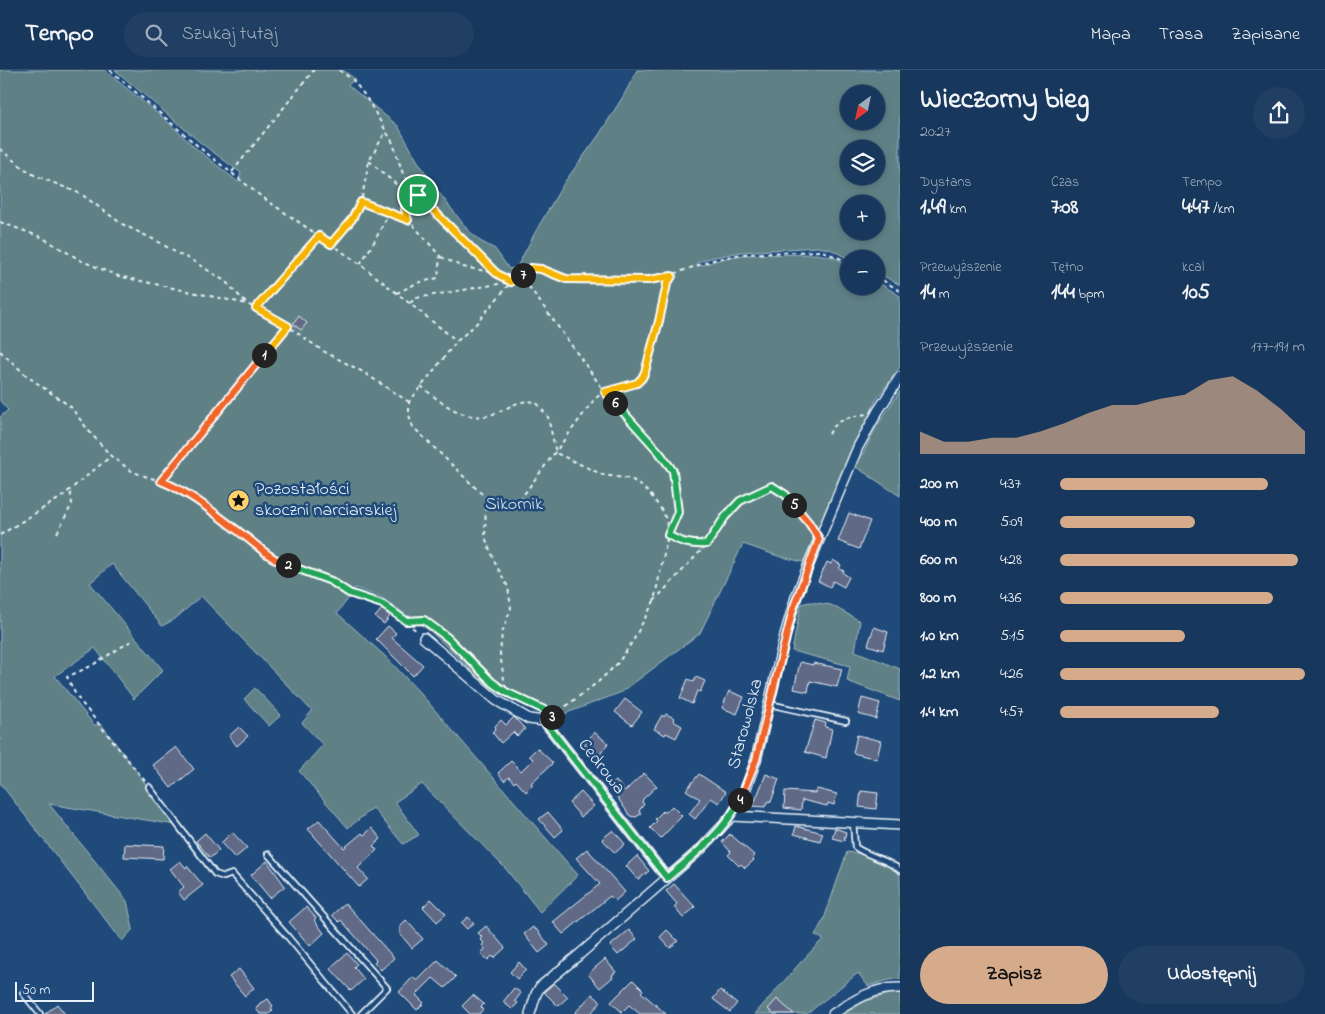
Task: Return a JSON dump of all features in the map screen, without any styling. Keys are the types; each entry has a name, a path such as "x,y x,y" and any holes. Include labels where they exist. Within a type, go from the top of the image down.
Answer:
{"street":[{"name":"Starowolska","path":"530,1014 540,987 702,848 732,816 743,796 756,760 793,609 819,539 858,447 900,377"},
{"path":"424,638 496,700 529,719 544,721"},
{"name":"Cedrowa","path":"544,721 667,878"},
{"path":"732,816 900,825"},
{"path":"833,1014 870,992 880,989 900,988"}],"lane":[{"path":"769,704 846,721"},
{"path":"149,787 215,874 224,877 232,874 288,937 352,1014"},
{"path":"853,822 855,847 861,852 892,864 900,870"},
{"path":"268,854 388,988 361,1014"},
{"path":"23,993 40,1014"}],"path":[{"path":"110,70 200,148 270,202 360,264 457,342"},
{"path":"232,172 314,70"},
{"path":"339,70 353,80 366,97 393,143 403,174 418,195 496,273 511,282"},
{"path":"331,244 352,219 361,202 369,161 386,131"},
{"path":"0,149 34,175 81,194 122,224 190,259 225,281 247,304"},
{"path":"369,161 397,185 408,220 440,256 463,267 496,273"},
{"path":"405,209 418,195"},
{"path":"361,202 408,220"},
{"path":"360,264 373,244 388,213"},
{"path":"0,222 41,237 82,261 118,276 247,304 288,326 323,351 363,372 408,402"},
{"path":"256,308 319,236"},
{"path":"672,276 649,280 566,279 541,269 531,268 511,282 475,325 457,342 408,402 409,415 413,426 486,498 497,506 504,508 513,506 519,501 593,401 605,392 637,383 642,378 659,321 667,284 672,276 713,260 742,254 822,251 840,258"},
{"path":"397,293 417,283 438,278 440,256"},
{"path":"520,277 526,281 605,392 659,452 673,471 678,512 668,535 654,601"},
{"path":"410,303 416,298 511,282"},
{"path":"885,282 900,291"},
{"path":"161,481 222,404 288,326"},
{"path":"0,351 27,376 72,407 88,430 111,456 133,472 161,481 188,495 282,563 331,581 349,593 382,604 414,628"},
{"path":"421,386 443,404 457,412 473,416 491,415 525,400 536,402 548,417 556,452"},
{"path":"829,434 832,428 842,419 878,411"},
{"path":"556,452 603,475 630,479 639,484 661,509 666,519 668,535"},
{"path":"0,536 70,489 111,456"},
{"path":"544,721 555,715 598,682 618,663 633,641 654,601 707,544 725,517 740,501 772,486 786,495 809,523 819,539"},
{"path":"57,533 72,504 70,489"},
{"path":"486,498 486,537 495,563 508,587 511,608 502,633 500,654 506,692"},
{"path":"668,535 690,545 707,544"},
{"path":"406,621 424,620 448,638 492,682 506,692 555,715"},
{"path":"131,641 91,666 67,677 77,697 149,787"}],"green space":[{"name":"Sikornik","path":"0,70 104,70 238,182 241,173 201,143 115,70 343,70 355,79 348,85 398,126 437,190 467,229 480,241 495,249 509,269 517,267 564,183 599,135 637,70 900,70 900,285 885,277 885,250 840,250 840,254 830,249 817,247 741,252 710,258 697,263 699,266 742,255 816,254 833,257 840,260 840,295 885,295 885,287 900,296 900,367 876,400 803,562 743,544 700,633 622,692 564,714 548,716 492,690 430,631 380,597 355,588 337,613 386,657 420,693 578,875 540,912 505,868 422,784 395,802 419,835 403,844 373,808 348,828 299,771 323,745 302,723 312,711 201,596 175,619 162,626 112,564 90,583 163,670 134,699 95,648 55,676 94,725 102,725 176,825 49,804 127,901 133,929 122,941 0,783 0,417 8,410 0,401"},
{"path":"900,391 900,496 856,467 877,426"},
{"path":"810,602 831,605 860,621 855,651 900,669 900,701 847,681 850,666 792,651 801,604"},
{"path":"255,688 281,715 269,726 244,699"},
{"path":"847,852 872,855 900,867 900,979 868,986 858,973 807,1014 755,1014 823,939 815,935 824,919"},
{"path":"892,993 900,993 900,1014 843,1014 866,1001"}],"building":[{"path":"299,316 307,323 301,330 293,324"},
{"path":"849,513 870,521 859,549 838,541"},
{"path":"833,560 841,565 839,569 844,571 843,573 849,577 844,587 833,581 830,587 818,581 827,562 831,564"},
{"path":"382,609 390,616 384,624 375,617"},
{"path":"388,626 396,633 392,638 423,665 413,676 376,639"},
{"path":"874,627 888,632 883,650 868,645"},
{"path":"800,662 842,669 837,687 810,681 808,692 794,689"},
{"path":"696,677 705,681 700,692 697,691 692,704 680,698 688,679 694,682"},
{"path":"729,691 744,697 737,714 722,708"},
{"path":"862,698 880,703 876,719 858,714"},
{"path":"625,699 642,712 632,725 615,712"},
{"path":"666,714 674,718 673,721 682,726 676,738 654,729 662,715 664,717"},
{"path":"514,717 525,729 517,736 513,732 501,743 492,732 496,728 495,726 501,720 506,725"},
{"path":"815,720 826,723 825,727 832,729 826,758 805,752"},
{"path":"239,727 248,736 237,746 229,736"},
{"path":"594,732 608,743 599,756 584,745"},
{"path":"857,735 881,741 877,759 853,753"},
{"path":"176,747 194,769 171,788 153,765"},
{"path":"537,748 553,763 531,783 533,785 526,792 516,781 514,783 509,777 504,781 498,773 511,761 521,771 533,759 529,756"},
{"path":"644,773 657,786 643,799 642,802 644,804 639,811 641,814 636,817 630,816 611,788 612,784 616,781 625,791"},
{"path":"699,774 726,792 719,803 711,798 695,819 689,814 700,799 686,790"},
{"path":"766,774 779,779 771,802 768,801 765,807 753,806"},
{"path":"817,789 837,794 834,805 828,803 827,806 802,800 801,810 784,808 785,791 815,793"},
{"path":"861,791 878,793 876,809 859,807"},
{"path":"581,792 594,806 581,817 569,803"},
{"path":"672,806 682,816 661,838 650,828 663,811 665,813"},
{"path":"548,812 563,830 555,837 539,819"},
{"path":"319,820 344,848 362,833 364,835 372,828 381,839 373,846 377,850 358,868 368,879 359,887 308,829"},
{"path":"796,826 823,833 820,841 794,834"},
{"path":"835,828 846,832 844,841 832,838"},
{"path":"613,830 625,844 615,853 602,839"},
{"path":"232,832 247,848 235,858 221,843"},
{"path":"205,833 219,850 210,858 196,841"},
{"path":"730,834 755,856 752,858 754,860 745,868 741,864 739,866 728,855 731,852 722,842"},
{"path":"125,844 164,846 163,859 124,857"},
{"path":"587,849 625,892 615,901 610,896 563,934 553,922 600,884 576,858"},
{"path":"637,856 649,871 638,880 626,866"},
{"path":"180,861 186,868 187,866 203,885 184,900 178,892 184,887 170,869"},
{"path":"267,861 285,886 270,898 251,875"},
{"path":"674,884 695,907 683,918 674,907 677,904 666,891"},
{"path":"431,899 446,914 437,922 423,907"},
{"path":"345,903 394,958 381,970 374,962 376,960 341,920 339,922 332,915"},
{"path":"306,907 316,918 314,920 324,933 310,946 289,922"},
{"path":"468,917 474,923 467,929 461,923"},
{"path":"406,920 423,939 412,948 400,934 400,926"},
{"path":"486,926 505,948 494,958 492,956 488,960 481,953 485,949 482,945 484,943 480,939 482,937 478,933"},
{"path":"533,927 549,945 539,953 524,934"},
{"path":"629,930 637,939 618,955 610,946"},
{"path":"667,930 678,941 670,948 660,937"},
{"path":"347,953 357,964 354,967 364,979 351,991 330,968"},
{"path":"605,959 616,972 600,988 588,974"},
{"path":"438,960 456,977 445,988 433,978 416,995 424,1003 417,1010 399,992 413,977 417,981"},
{"path":"519,962 526,970 517,979 510,972"},
{"path":"239,969 254,988 245,996 229,977"},
{"path":"633,980 643,990 641,992 666,1014 640,1014 629,1005 622,1012 611,1002"},
{"path":"554,983 568,997 558,1006 544,992"},
{"path":"514,988 521,993 515,1001 518,1003 512,1009 503,1002"},
{"path":"720,990 737,1003 730,1012 713,999"},
{"path":"592,994 601,1002 590,1014 574,1014"},
{"path":"473,995 484,1004 479,1014 470,1014 462,1006"},
{"path":"268,999 273,1006 271,1008 273,1010 269,1014 260,1014 256,1009 260,1003"},
{"path":"777,999 794,1014 774,1014 768,1009"},
{"path":"57,1004 65,1014 45,1014"}],"place":[{"name":"Pozostałości skoczni narciarskiej","path":"239,500"}],"route":[{"path":"418,195 496,273 511,282 531,268 541,269 566,279 649,280 672,276 667,284 659,321 642,378 637,383 605,392 659,452 673,471 678,512 668,535 690,545 707,544 725,517 740,501 772,486 786,495 809,523 819,539 796,598 781,651 756,760 743,796 732,816 702,848 667,878 544,721 555,715 506,692 492,682 448,638 424,620 406,621 382,604 349,593 331,581 282,563 188,495 161,481 222,404 288,326 256,308 319,236 331,244 352,219 361,202 408,220 405,209 418,195"}]}
